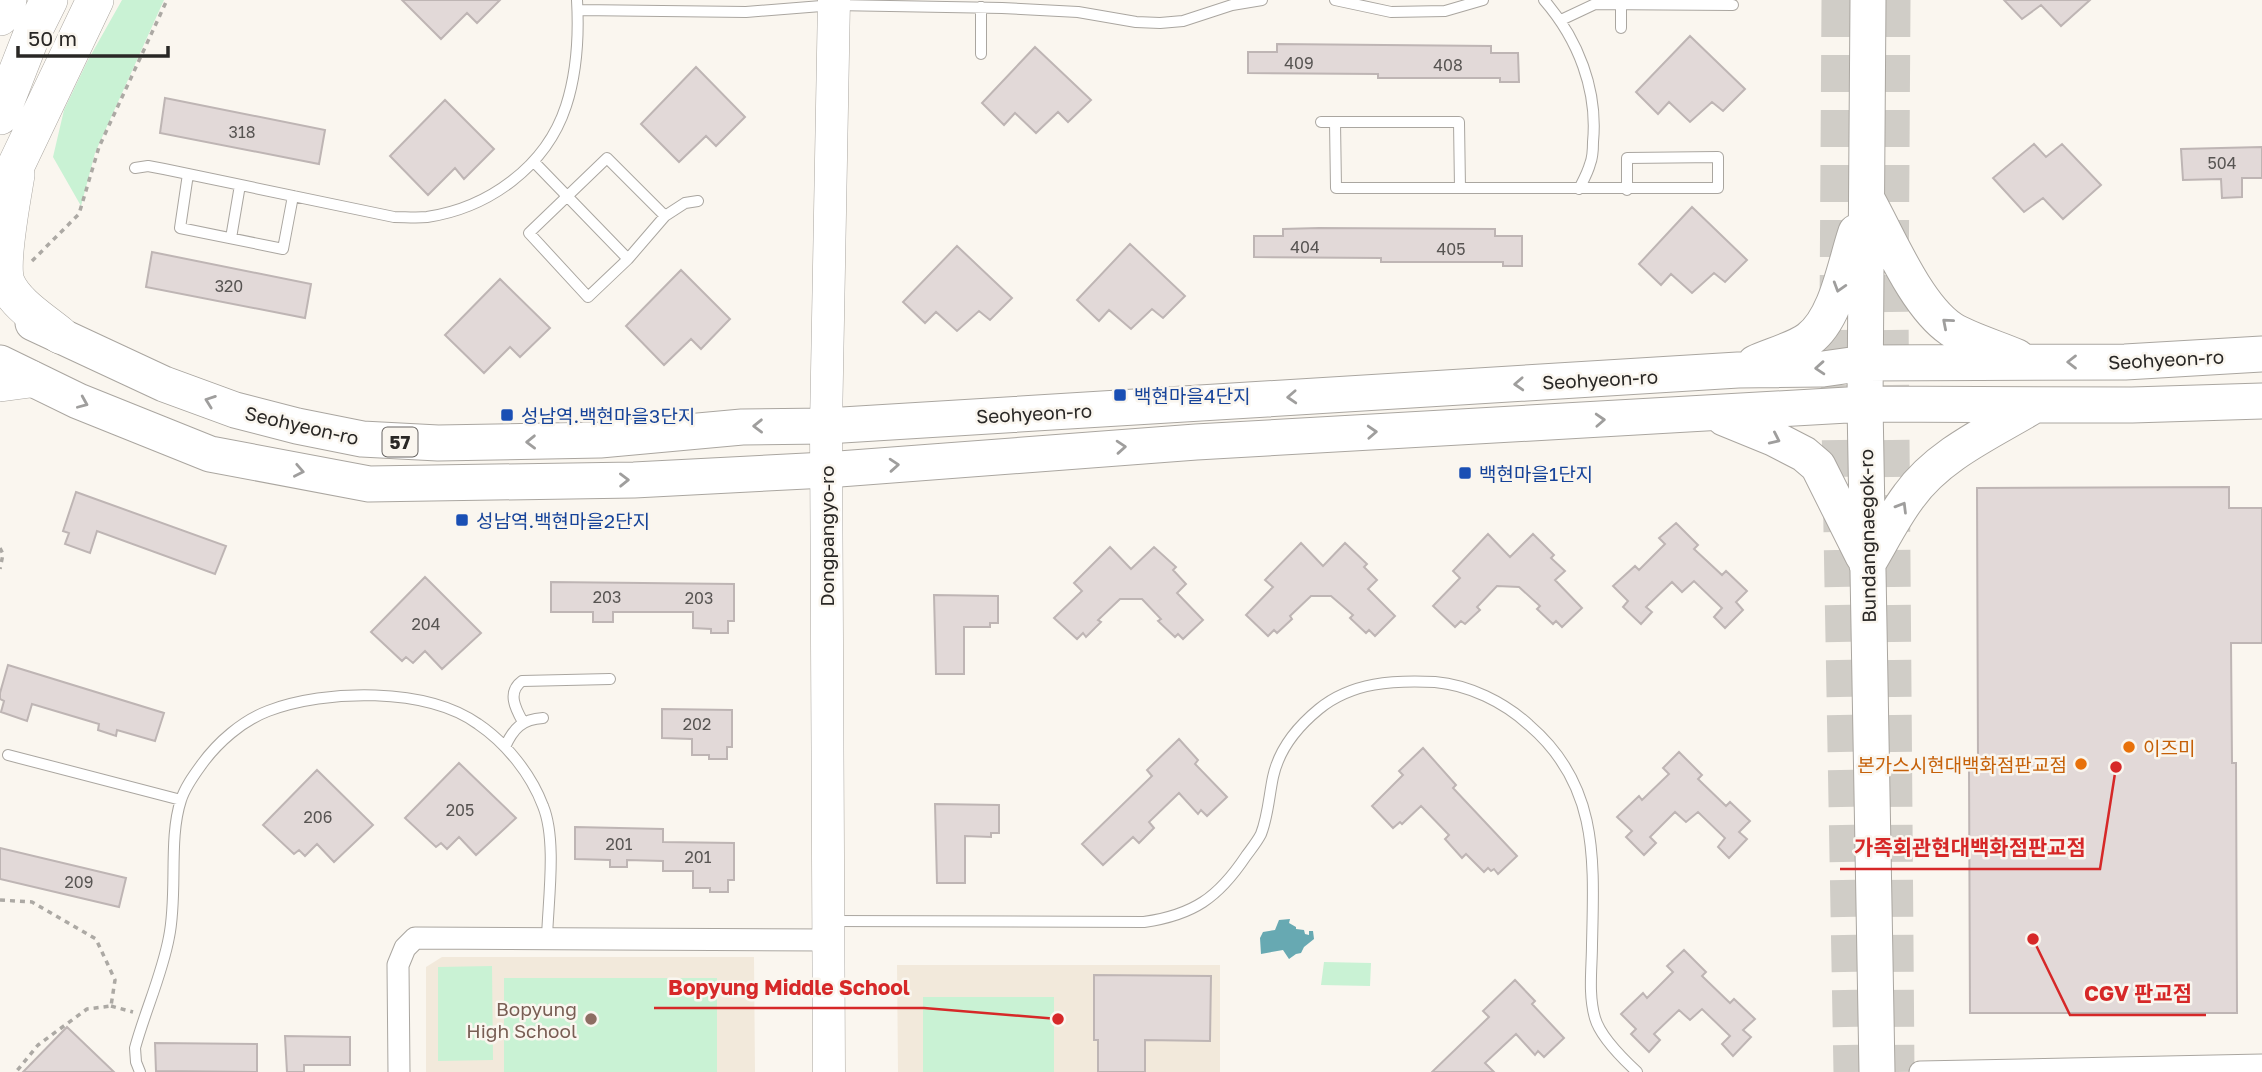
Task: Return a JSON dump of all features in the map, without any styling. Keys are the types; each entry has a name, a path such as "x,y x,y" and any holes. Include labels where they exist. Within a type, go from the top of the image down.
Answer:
{"highway":[{"path":"0,17 8,0"},
{"path":"0,116 49,0"},
{"path":"60,335 19,301 6,282 2,265 9,159 6,157 39,78 82,0"},
{"path":"0,199 9,159 95,0"}],"main road":[{"name":"Bundangnaegok-ro","path":"1868,0 1865,404 1877,1072"},
{"name":"Dongpangyo-ro","path":"829,1072 826,426 834,2"},
{"path":"1867,198 1920,296 1933,311 1951,329 2030,362"},
{"path":"1738,370 1809,340 1821,326 1831,312 1867,198"},
{"name":"Seohyeon-ro","path":"0,303 60,335 164,384 235,410 297,426 381,441 492,443 586,440 742,426 826,426 1738,370 1823,369 1865,363 2125,362 2262,354"},
{"name":"Seohyeon-ro","path":"10,375 210,454 369,484 634,480 826,470 1196,442 1865,404 2035,405 2262,401"},
{"path":"1867,565 1908,496 1921,481 1959,450 2035,405"},
{"path":"1712,413 1773,438 1804,454 1818,466 1867,565"}],"street":[{"path":"399,1072 398,965 405,948 415,938 547,938 828,931"},
{"path":"1920,1072 2262,1065"}],"lane":[{"path":"135,168 148,166 394,217 424,218 450,212 496,193 534,162 553,135 566,106 576,61 577,5 746,12 834,2 1049,9 1160,23 1183,21 1232,5 1262,0"},
{"path":"1335,0 1391,12 1445,10 1483,0"},
{"path":"1544,0 1573,40 1586,71 1593,102 1591,162 1579,189"},
{"path":"1561,20 1595,4 1734,5"},
{"path":"1621,4 1621,28"},
{"path":"981,7 981,54"},
{"path":"1321,122 1459,122 1460,188"},
{"path":"1335,122 1336,188 1627,190 1718,188 1718,157 1627,158 1627,190"},
{"path":"665,216 607,158 529,233 588,297 628,258 665,216 685,203 698,201"},
{"path":"534,162 628,258"},
{"path":"188,174 180,228 283,249 293,196"},
{"path":"231,238 240,185"},
{"path":"523,722 514,703 513,693 515,686 522,681 610,679"},
{"path":"828,931 1144,922 1171,918 1197,907 1222,888 1240,865 1260,835 1273,774 1285,745 1306,719 1331,699 1368,685 1404,681 1447,683 1479,693 1513,710 1562,759 1578,789 1588,826 1592,871 1591,993 1595,1020 1616,1050 1637,1072"},
{"path":"140,1072 135,1048 170,936 176,824 181,800 190,781 222,741 266,712 302,701 370,696 427,703 456,712 478,723 518,762 544,807 550,839 547,938"},
{"path":"505,747 510,735 523,722 543,718"},
{"path":"8,755 181,800"}],"path":[{"path":"28,265 79,214 100,147 167,0"},
{"path":"0,548 3,554 0,569"},
{"path":"0,900 32,902 96,939 114,980 111,1006 87,1009 38,1045 16,1072"}],"shaded area":[{"name":"Bopyung High School","path":"442,957 754,957 755,1072 426,1072 426,967"},
{"path":"897,965 1220,965 1220,1072 898,1072"}],"green space":[{"path":"122,0 164,0 95,153 81,206 53,157 64,110"},
{"path":"1324,962 1371,963 1370,986 1321,985"},
{"path":"492,966 493,1060 438,1061 438,967"},
{"path":"504,978 717,978 717,1072 504,1072"},
{"path":"923,997 1054,997 1054,1072 923,1072"}],"water":[{"path":"1290,919 1289,923 1296,929 1304,930 1305,934 1309,935 1309,931 1313,931 1314,939 1301,953 1289,959 1283,950 1261,954 1260,938 1263,932 1275,930 1279,920"}],"building":[{"path":"402,0 500,0 477,23 467,13 441,39"},
{"path":"2004,0 2090,0 2061,26 2041,5 2022,19"},
{"path":"1690,36 1745,89 1723,111 1712,102 1690,122 1669,102 1658,114 1636,92"},
{"path":"1277,44 1491,46 1491,53 1518,53 1519,82 1500,82 1500,78 1378,78 1378,74 1248,73 1248,52 1277,52"},
{"path":"1035,47 1091,100 1068,122 1058,112 1036,133 1015,113 1004,125 982,103"},
{"path":"696,67 745,117 716,146 706,136 679,162 641,124"},
{"path":"165,98 325,130 319,164 160,133"},
{"path":"445,100 494,149 464,179 455,168 428,195 390,156"},
{"path":"2034,144 2046,157 2062,144 2101,185 2063,219 2043,198 2024,212 1993,178"},
{"path":"2262,147 2262,178 2242,178 2242,197 2222,198 2221,179 2183,180 2181,149"},
{"path":"1692,207 1747,260 1725,282 1714,273 1692,293 1671,274 1661,285 1639,264"},
{"path":"1283,229 1495,229 1495,236 1522,236 1522,266 1503,266 1503,262 1381,262 1381,258 1254,257 1254,236 1283,236"},
{"path":"1130,244 1185,296 1163,318 1152,309 1131,329 1109,310 1099,321 1077,300"},
{"path":"957,246 1012,298 990,320 979,311 957,331 936,312 925,323 903,302"},
{"path":"152,252 311,284 305,318 146,287"},
{"path":"681,270 730,319 701,349 691,339 664,365 626,326"},
{"path":"500,279 550,328 520,357 510,347 484,373 445,335"},
{"path":"2229,487 2229,508 2262,508 2262,643 2231,643 2232,763 2236,763 2237,1013 1970,1013 1969,766 1978,766 1977,488"},
{"path":"76,492 226,546 215,574 97,531 90,553 65,544 69,533 63,531"},
{"path":"1676,523 1698,545 1694,549 1722,575 1726,571 1747,591 1736,602 1743,610 1725,628 1714,617 1722,608 1694,581 1682,592 1672,582 1646,607 1652,612 1641,624 1623,607 1628,601 1613,586 1635,566 1639,570 1665,544 1659,538"},
{"path":"1488,534 1510,557 1533,534 1554,555 1551,558 1565,571 1555,580 1582,608 1562,627 1556,621 1553,624 1537,609 1540,606 1519,587 1497,586 1477,607 1480,610 1465,624 1461,621 1455,627 1433,606 1460,578 1453,571"},
{"path":"1301,543 1323,566 1345,543 1367,564 1364,567 1377,580 1368,589 1395,616 1375,636 1369,630 1366,633 1350,618 1353,615 1331,596 1311,596 1277,633 1274,630 1268,636 1246,615 1273,587 1265,580"},
{"path":"1110,547 1131,569 1154,547 1176,567 1173,570 1186,584 1177,593 1203,620 1183,639 1178,634 1175,637 1158,621 1161,619 1142,599 1120,599 1098,620 1101,622 1086,637 1083,633 1077,639 1054,618 1082,591 1074,583"},
{"path":"425,577 481,633 442,669 425,651 413,663 406,657 402,661 371,632"},
{"path":"551,582 734,584 734,621 728,621 728,633 711,633 711,629 693,628 693,612 613,612 613,622 593,622 593,612 551,612"},
{"path":"934,595 998,596 998,623 990,623 990,627 964,627 964,674 936,674"},
{"path":"8,665 164,713 155,741 117,730 116,736 98,730 99,724 32,704 27,721 1,712 4,701 0,699 0,693"},
{"path":"662,709 732,710 732,747 727,747 727,759 692,755 692,739 662,738"},
{"path":"1179,739 1198,760 1195,764 1227,797 1207,816 1201,810 1198,814 1179,793 1149,822 1154,828 1139,843 1133,837 1103,865 1082,844 1152,776 1147,770"},
{"path":"1423,748 1456,785 1453,788 1517,856 1498,874 1494,869 1491,871 1488,868 1484,872 1466,854 1462,858 1445,839 1449,835 1421,806 1402,824 1400,822 1393,828 1372,806 1403,775 1399,771"},
{"path":"1679,752 1702,775 1698,779 1726,806 1730,802 1750,821 1739,832 1747,839 1729,858 1718,847 1725,838 1698,812 1686,822 1675,812 1650,837 1656,843 1644,855 1626,837 1632,831 1617,817 1639,796 1642,800 1669,774 1663,768"},
{"path":"459,763 516,818 476,855 459,837 447,849 441,843 436,847 405,818"},
{"path":"317,770 373,825 334,862 317,844 305,856 299,850 294,854 263,825"},
{"path":"935,804 999,805 999,833 991,833 991,837 965,836 965,883 937,883"},
{"path":"575,827 663,829 663,842 734,843 734,880 728,880 728,892 710,892 710,888 693,888 693,871 663,871 663,861 627,860 627,867 610,867 610,860 575,859"},
{"path":"0,848 126,878 119,907 0,879"},
{"path":"1684,950 1706,972 1702,976 1730,1003 1734,999 1755,1019 1743,1030 1751,1037 1733,1056 1722,1044 1730,1036 1702,1009 1690,1020 1679,1010 1654,1034 1660,1040 1649,1052 1631,1034 1636,1029 1621,1014 1643,993 1647,998 1673,972 1667,966"},
{"path":"1094,975 1211,976 1210,1041 1145,1040 1145,1072 1098,1072 1098,1040 1094,1040"},
{"path":"1515,980 1535,1001 1532,1004 1564,1038 1544,1057 1538,1051 1535,1055 1516,1034 1485,1063 1494,1072 1432,1072 1489,1017 1483,1011"},
{"path":"67,1027 114,1072 23,1072"},
{"path":"285,1036 350,1037 350,1065 304,1065 304,1072 287,1072"},
{"path":"155,1043 257,1044 257,1072 156,1071"}],"tunnel":[{"path":"1840,0 1838,314 1852,1072"},
{"path":"1892,0 1890,311 1896,1072"}],"place":[{"name":"백현마을4단지","path":"1120,395"},
{"name":"성남역.백현마을3단지","path":"507,415"},
{"name":"백현마을1단지","path":"1465,473"},
{"name":"성남역.백현마을2단지","path":"462,520"},
{"name":"이즈미","path":"2129,747"},
{"name":"본가스시현대백화점판교점","path":"2081,764"},
{"name":"가족회관현대백화점판교점","path":"2116,767"},
{"name":"CGV 판교점","path":"2033,939"},
{"name":"Bopyung High School","path":"591,1019"},
{"name":"Bopyung Middle School","path":"1058,1019"}]}
